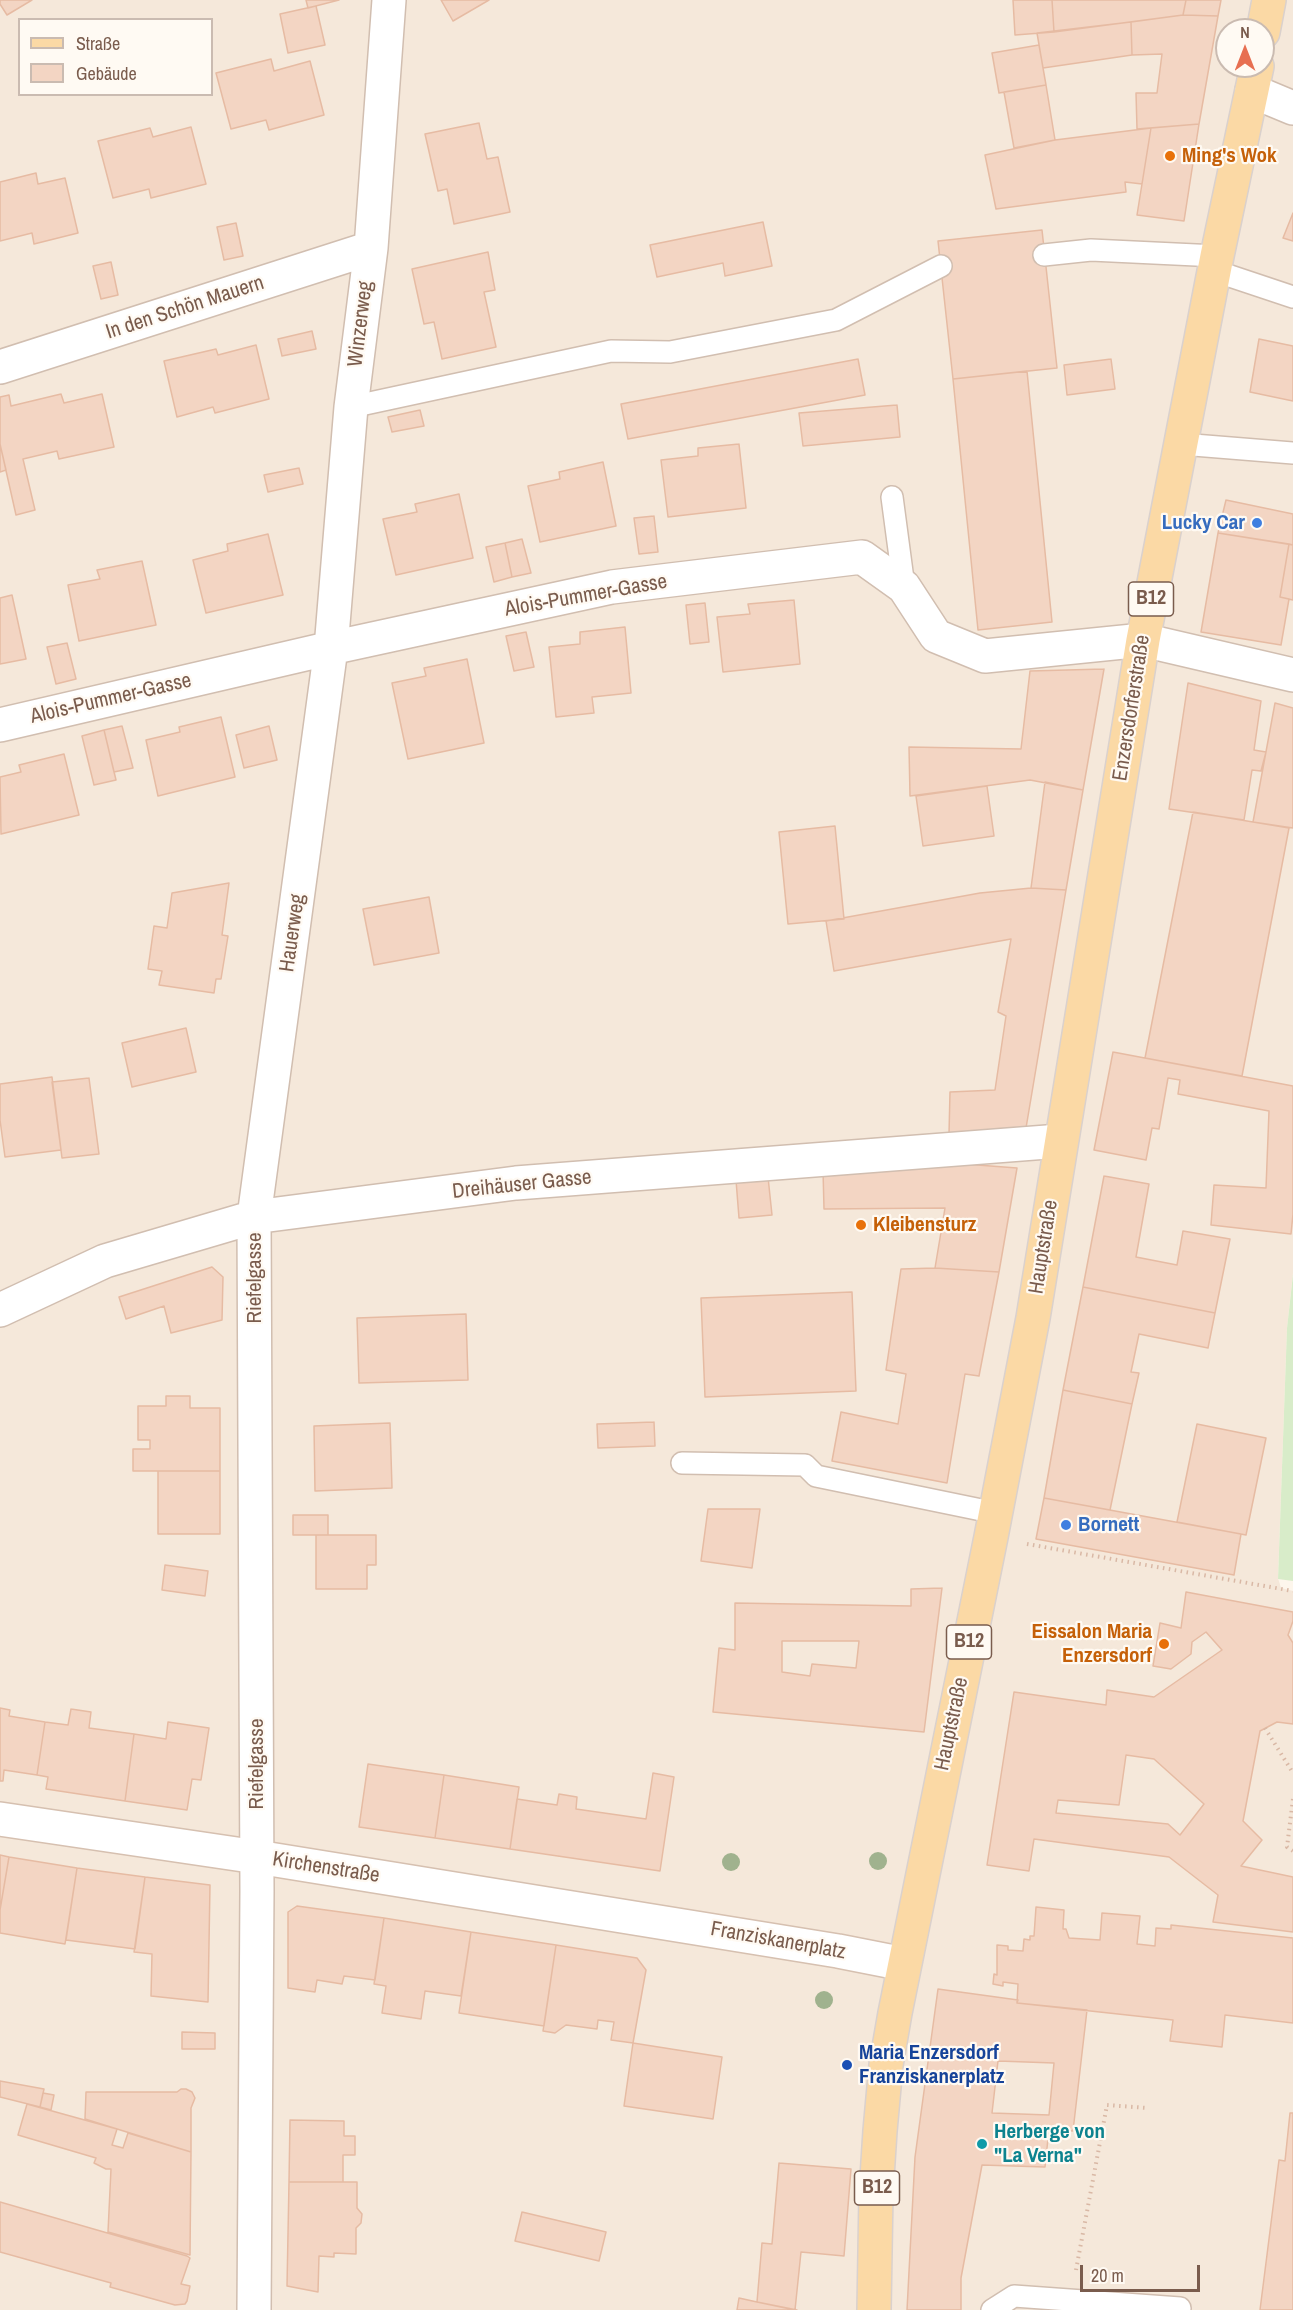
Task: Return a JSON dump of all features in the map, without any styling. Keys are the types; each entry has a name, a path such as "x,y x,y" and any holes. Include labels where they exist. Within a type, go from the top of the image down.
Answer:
{"main road":[{"path":"1266,18 1269,0"},
{"name":"Enzersdorferstraße","path":"1060,1141 1143,640 1216,264 1255,79"},
{"name":"Hauptstraße","path":"874,2310 876,2193 886,2066 904,1964 1033,1318 1060,1141"}],"street":[{"name":"Winzerweg","path":"331,648 351,406 370,248 389,0"},
{"path":"1255,79 1293,108"},
{"name":"In den Schön Mauern","path":"0,367 370,248"},
{"name":"Alois-Pummer-Gasse","path":"0,725 331,648 612,587 862,557 904,587 936,636 985,656 1143,640 1293,675"},
{"name":"Hauerweg","path":"254,1217 331,648"},
{"name":"Dreihäuser Gasse","path":"0,1310 105,1261 254,1217 516,1184 1060,1141"},
{"name":"Riefelgasse","path":"254,1217 257,1857 254,2310"},
{"name":"Kirchenstraße","path":"0,1819 652,1920"},
{"name":"Franziskanerplatz","path":"652,1920 904,1964"}],"lane":[{"path":"1044,255 1091,250 1216,264 1293,297"},
{"path":"351,406 611,351 670,352 836,320 941,266"},
{"path":"1181,444 1293,453"},
{"path":"892,497 904,587"},
{"path":"682,1463 804,1465 816,1476 993,1525"},
{"path":"992,2310 1014,2296 1180,2308"}],"path":[{"path":"993,1525 1293,1591"},
{"path":"1265,1728 1293,1773"},
{"path":"1293,1799 1287,1847 1293,1851"},
{"path":"1070,2300 1107,2105 1147,2108"}],"shaded area":[{"path":"0,0 1293,0 1293,1273 1287,1328 1278,1578 1281,1588 1293,1591 1293,2310 0,2310"}],"green space":[{"path":"1293,1274 1293,1581 1278,1579 1287,1328"}],"building":[{"path":"0,0 32,0 7,15"},
{"path":"306,0 339,0 308,8"},
{"path":"441,0 489,0 453,21"},
{"path":"1013,0 1052,0 1054,32 1015,35"},
{"path":"1052,0 1186,0 1183,15 1054,32"},
{"path":"1186,0 1221,0 1218,16 1183,15"},
{"path":"316,6 325,45 288,53 280,14"},
{"path":"1183,15 1218,16 1215,18 1215,33 1199,124 1137,129 1136,93 1157,93 1162,54 1132,55 1131,22"},
{"path":"1131,22 1132,55 1043,68 1037,33"},
{"path":"1039,45 1046,85 999,93 992,53"},
{"path":"271,59 274,71 310,61 324,115 269,130 266,120 231,129 216,73"},
{"path":"1046,85 1055,140 1014,148 1004,92"},
{"path":"479,123 487,159 498,157 510,212 454,224 447,189 438,191 425,134"},
{"name":"Ming's Wok","path":"1199,124 1184,221 1137,215 1151,128"},
{"path":"191,127 206,184 151,198 149,189 113,198 98,141 150,128 153,137"},
{"path":"1151,128 1142,184 1125,182 1126,192 996,209 985,155 1055,140"},
{"path":"36,173 38,184 65,178 78,233 34,244 32,233 0,241 0,182"},
{"path":"1293,213 1293,241 1283,238"},
{"path":"763,222 772,266 725,276 723,263 657,277 650,245"},
{"path":"236,223 243,256 224,260 217,227"},
{"path":"1042,230 1057,368 953,379 938,241"},
{"path":"488,252 495,290 484,292 496,347 442,359 434,322 424,324 412,269"},
{"path":"111,262 118,295 101,299 93,266"},
{"path":"312,331 316,349 282,356 278,339"},
{"path":"1259,339 1293,346 1293,401 1250,392"},
{"path":"256,345 269,399 215,413 213,407 177,417 164,361 216,349 218,355"},
{"path":"858,359 865,395 628,439 621,404"},
{"path":"1111,359 1115,389 1067,395 1064,365"},
{"path":"1027,371 1052,622 978,630 953,379"},
{"path":"61,394 64,403 102,394 114,447 59,459 57,451 23,459 35,510 16,515 0,444 0,397 9,395 11,406"},
{"path":"897,405 900,437 803,446 799,413"},
{"path":"420,410 424,426 392,432 388,417"},
{"path":"0,444 6,470 0,472"},
{"path":"739,444 746,508 668,517 661,460 698,456 698,448"},
{"path":"603,462 616,526 540,542 528,486 560,479 559,472"},
{"path":"299,468 303,484 268,492 264,475"},
{"path":"459,494 473,558 396,575 383,519 417,512 415,504"},
{"name":"Lucky Car","path":"1226,500 1293,514 1293,545 1218,533"},
{"path":"654,516 658,552 639,554 634,518"},
{"path":"1218,533 1289,544 1280,597 1289,599 1281,645 1201,632"},
{"path":"268,534 283,595 206,613 193,560 228,551 227,544"},
{"path":"522,539 531,573 512,577 505,543"},
{"path":"505,543 512,577 494,582 486,547"},
{"path":"1289,544 1293,545 1293,600 1280,597"},
{"path":"142,561 156,625 79,641 68,585 100,579 97,570"},
{"path":"12,595 26,659 0,664 0,598"},
{"path":"794,600 800,664 723,672 717,617 750,614 748,604"},
{"path":"705,603 709,642 690,644 686,605"},
{"path":"625,627 631,693 592,697 594,713 556,717 549,647 580,644 580,632"},
{"path":"526,632 534,667 514,671 506,636"},
{"path":"67,643 76,679 56,684 47,647"},
{"path":"467,659 484,743 408,759 392,683 426,676 424,668"},
{"path":"1104,669 1083,790 1030,780 910,796 909,747 1021,749 1030,671"},
{"path":"1188,683 1261,701 1254,750 1266,752 1261,771 1252,770 1244,820 1169,809"},
{"path":"1275,703 1293,708 1293,828 1253,822"},
{"path":"221,717 235,777 158,796 146,740 180,732 179,727"},
{"path":"122,726 133,768 114,772 104,730"},
{"path":"269,726 277,760 244,768 236,735"},
{"path":"104,730 116,780 94,785 82,736"},
{"path":"64,754 79,815 1,834 0,777 21,772 19,765"},
{"path":"1045,782 1083,790 1066,890 1031,888"},
{"path":"987,786 994,836 923,846 916,796"},
{"path":"1193,812 1289,828 1242,1076 1145,1058"},
{"path":"835,826 844,919 788,924 779,832"},
{"path":"229,883 222,935 228,936 221,979 216,979 214,993 159,985 162,971 148,969 154,926 167,928 172,893"},
{"path":"1031,888 1066,890 1026,1128 949,1134 950,1092 995,1090 1006,1016 998,1012 1011,939 834,971 826,921 980,893"},
{"path":"429,897 439,953 374,965 363,909"},
{"path":"186,1028 196,1072 132,1087 122,1043"},
{"path":"1113,1052 1293,1086 1291,1234 1211,1225 1214,1185 1266,1188 1269,1111 1178,1094 1180,1080 1168,1078 1159,1129 1152,1128 1146,1160 1094,1150"},
{"path":"52,1077 61,1150 5,1157 0,1120 0,1084"},
{"path":"89,1078 99,1154 62,1158 52,1082"},
{"path":"951,1163 1017,1168 999,1272 935,1268 945,1208 824,1209 823,1170"},
{"path":"1104,1176 1149,1184 1136,1257 1177,1265 1183,1231 1230,1239 1215,1313 1083,1287"},
{"path":"768,1177 772,1215 739,1218 736,1180"},
{"path":"212,1267 223,1277 222,1320 171,1333 164,1306 126,1319 119,1297"},
{"path":"935,1268 999,1272 979,1376 965,1374 947,1483 832,1461 841,1412 898,1424 906,1374 886,1370 901,1269"},
{"path":"1083,1287 1215,1313 1208,1348 1139,1334 1131,1372 1139,1373 1132,1404 1063,1390"},
{"path":"852,1292 856,1391 705,1397 701,1298"},
{"path":"466,1314 468,1380 359,1383 357,1318"},
{"path":"1063,1390 1132,1404 1110,1510 1044,1498"},
{"path":"166,1396 190,1396 190,1408 220,1408 220,1471 133,1471 133,1449 150,1449 150,1440 138,1440 138,1406 166,1406"},
{"path":"654,1422 655,1446 598,1448 597,1424"},
{"path":"390,1423 392,1488 315,1491 314,1426"},
{"path":"1197,1424 1266,1438 1246,1535 1177,1522"},
{"path":"158,1471 220,1471 220,1534 158,1534"},
{"path":"1044,1498 1241,1534 1234,1575 1036,1539"},
{"path":"708,1509 760,1509 752,1568 701,1561"},
{"path":"293,1515 328,1515 328,1535 293,1535"},
{"path":"316,1535 376,1535 376,1565 367,1565 367,1589 316,1589"},
{"path":"165,1565 208,1571 205,1596 162,1590"},
{"path":"942,1588 924,1732 713,1712 719,1648 735,1650 735,1603 911,1606 911,1589","holes":["782,1641 859,1641 856,1668 812,1664 810,1676 782,1672"]},
{"path":"1186,1592 1293,1612 1293,1621 1288,1635 1293,1643 1293,1724 1277,1722 1260,1731 1243,1821 1262,1840 1241,1866 1293,1877 1293,1932 1213,1922 1218,1895 1169,1857 1034,1839 1029,1871 987,1865 1014,1692 1106,1705 1107,1690 1154,1697 1222,1650 1206,1632 1192,1642 1191,1654 1171,1669 1153,1666 1160,1623 1181,1628","holes":["1126,1755 1154,1759 1204,1804 1180,1835 1168,1824 1056,1813 1058,1800 1119,1805"]},
{"path":"0,1708 10,1710 9,1716 45,1722 37,1775 4,1770 3,1781 0,1781"},
{"path":"71,1709 91,1712 89,1728 134,1734 125,1801 46,1789 48,1777 37,1775 45,1722 68,1725"},
{"path":"168,1722 209,1728 201,1780 192,1779 187,1810 125,1801 134,1734 166,1739"},
{"path":"368,1764 444,1775 435,1838 359,1827"},
{"path":"653,1773 674,1777 660,1871 510,1849 517,1799 557,1805 559,1794 577,1797 576,1809 646,1819"},
{"path":"444,1775 519,1787 510,1849 435,1838"},
{"path":"0,1855 9,1857 0,1910"},
{"path":"9,1857 77,1868 65,1944 0,1933 0,1910"},
{"path":"77,1868 145,1877 135,1949 66,1940"},
{"path":"145,1877 210,1885 208,2002 151,1996 152,1954 134,1952"},
{"path":"297,1906 384,1918 375,1980 344,1976 342,1984 317,1980 315,1992 288,1988 288,1912"},
{"path":"1036,1907 1064,1910 1063,1929 1066,1929 1069,1938 1100,1940 1102,1913 1140,1916 1137,1944 1155,1946 1156,1928 1171,1929 1171,1925 1293,1938 1293,2023 1225,2015 1222,2047 1170,2041 1173,2020 1017,2003 1018,1984 1003,1982 1003,1986 993,1984 994,1974 997,1975 997,1945 1008,1946 1008,1950 1023,1951 1024,1939 1030,1940 1030,1936 1034,1936"},
{"path":"384,1918 471,1932 461,1996 425,1991 421,2019 382,2013 386,1986 374,1984"},
{"path":"471,1932 556,1945 544,2026 459,2013"},
{"path":"556,1945 637,1958 646,1970 633,2043 611,2040 614,2022 598,2020 597,2029 566,2025 555,2033 543,2031"},
{"name":"Herberge von \"La Verna\"","path":"938,1989 1018,2000 1017,2003 1087,2010 1073,2131 1049,2129 1045,2167 982,2165 961,2278 961,2310 907,2310 915,2157","holes":["998,2061 1054,2063 1049,2115 992,2113"]},
{"path":"182,2032 215,2033 215,2049 182,2049"},
{"path":"633,2043 722,2057 713,2119 624,2106"},
{"path":"0,2081 44,2089 40,2107 0,2097"},
{"path":"181,2089 192,2092 195,2098 191,2108 191,2152 85,2119 86,2092 177,2092"},
{"path":"43,2093 54,2095 51,2110 40,2107"},
{"path":"27,2104 117,2129 112,2145 123,2148 128,2133 191,2152 190,2255 108,2232 111,2169 94,2163 96,2158 18,2135"},
{"path":"1290,2113 1293,2113 1293,2310 1260,2310 1279,2160 1285,2161"},
{"path":"290,2120 344,2121 344,2136 355,2136 355,2155 343,2155 343,2182 289,2182"},
{"path":"779,2163 851,2169 844,2256 801,2252 795,2310 757,2302 762,2243 772,2244"},
{"path":"289,2182 357,2182 357,2208 362,2214 361,2223 356,2228 356,2254 334,2253 334,2257 319,2256 318,2292 287,2286"},
{"path":"0,2202 187,2256 190,2258 181,2284 190,2286 187,2301 185,2304 175,2305 110,2287 111,2283 0,2252"},
{"path":"522,2212 606,2232 599,2261 515,2241"},
{"path":"739,2298 757,2302 797,2310 737,2310"}],"place":[{"name":"Ming's Wok","path":"1170,156"},
{"name":"Lucky Car","path":"1257,523"},
{"name":"Kleibensturz","path":"861,1225"},
{"name":"Bornett","path":"1066,1525"},
{"name":"Eissalon Maria Enzersdorf","path":"1164,1644"},
{"name":"Maria Enzersdorf Franziskanerplatz","path":"847,2065"},
{"name":"Herberge von \"La Verna\"","path":"982,2144"}]}
